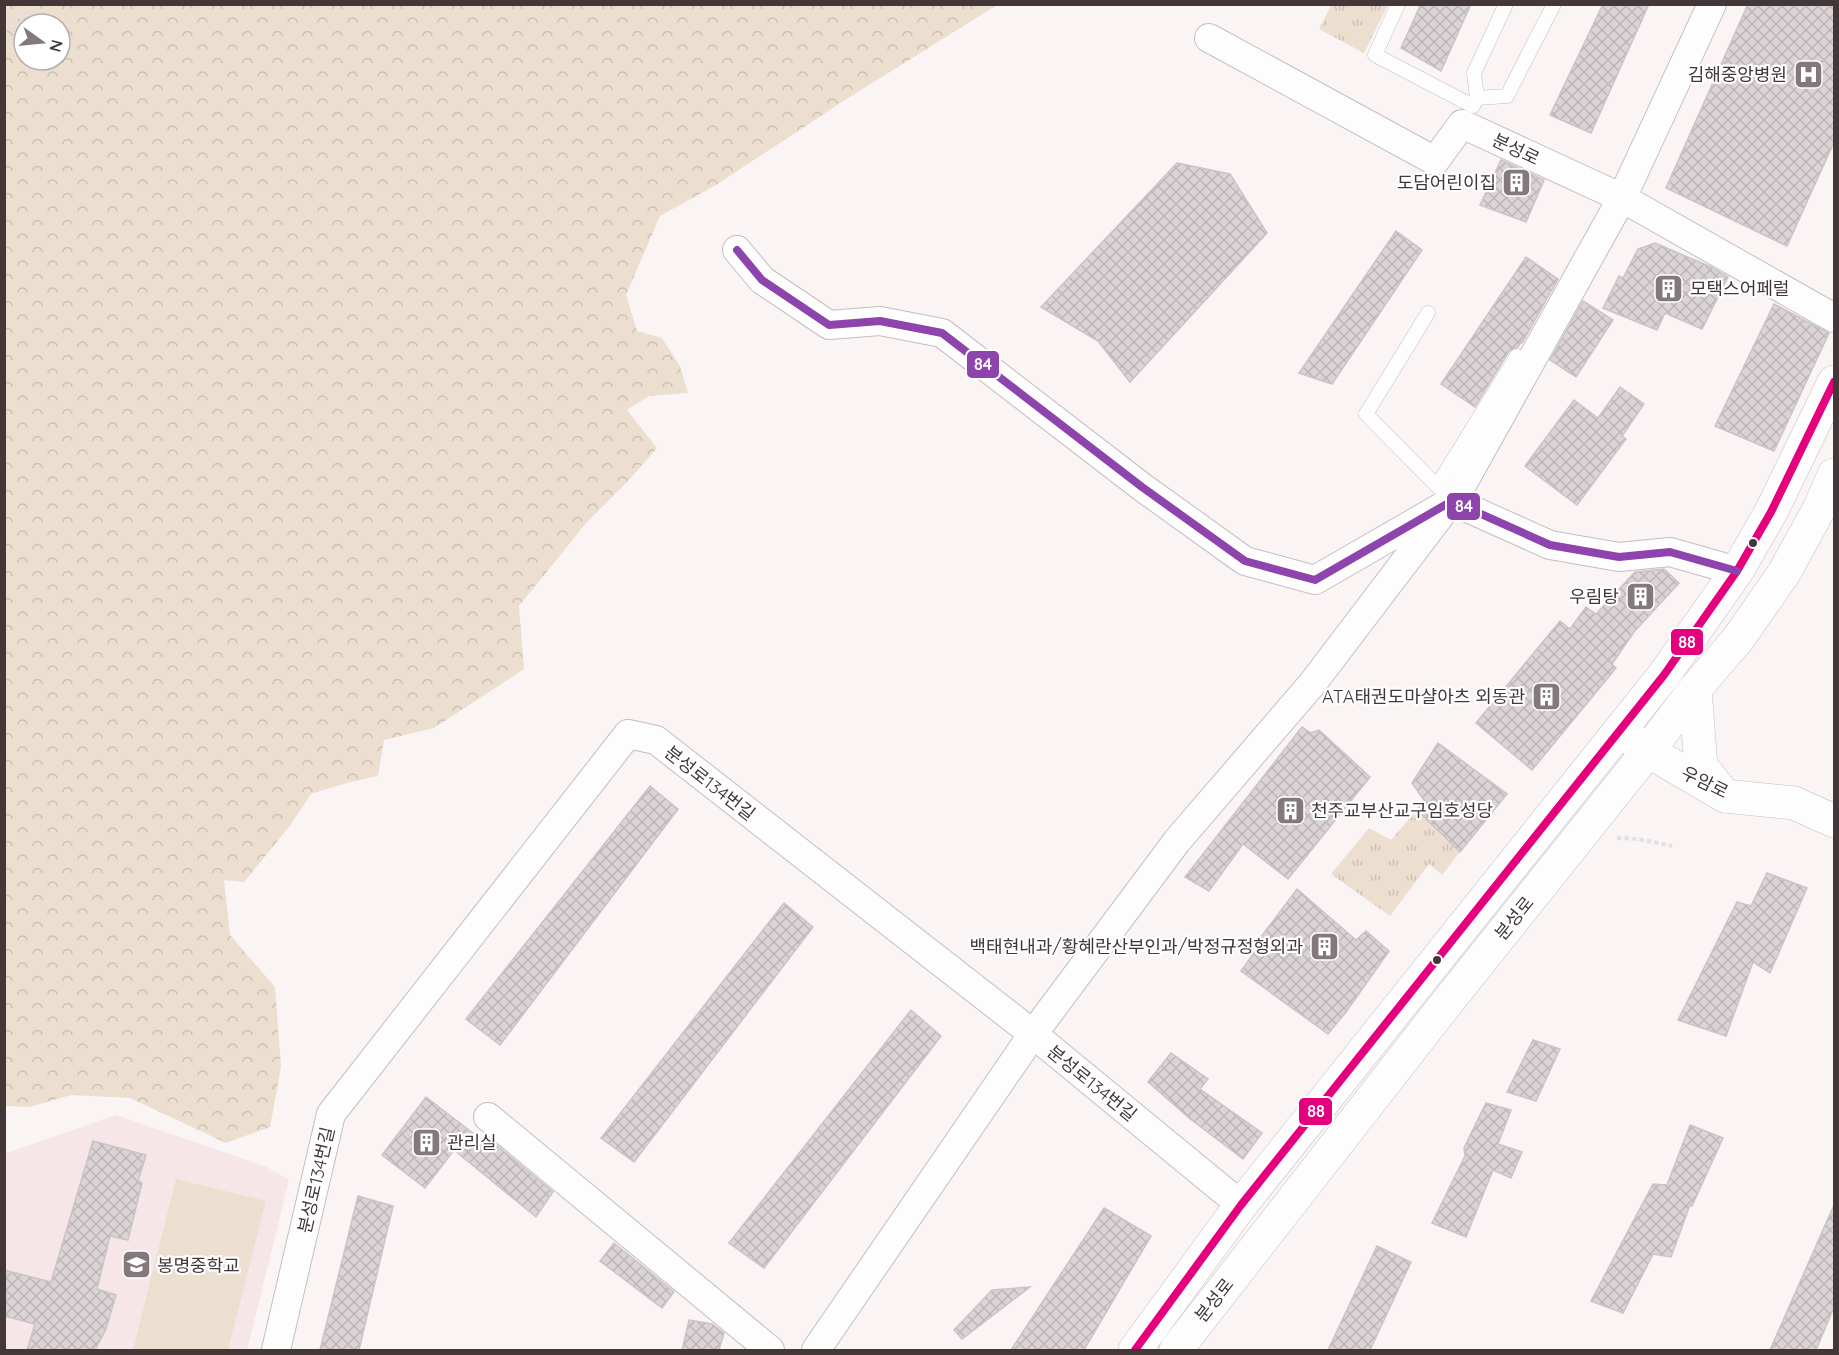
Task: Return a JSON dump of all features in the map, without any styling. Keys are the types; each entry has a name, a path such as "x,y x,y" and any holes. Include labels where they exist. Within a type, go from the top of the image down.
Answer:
{"main road":[{"name":"분성로","path":"1135,1350 1241,1205 1664,675 1737,571 1771,512 1834,382"},
{"name":"분성로","path":"1176,1350 1445,1005 1695,689 1738,639 1784,573 1834,475"},
{"path":"1695,689 1701,766 1725,796"},
{"name":"우암로","path":"1619,729 1648,751 1725,796 1794,803 1834,821"}],"street":[{"path":"816,1350 1033,1034 1177,841 1312,684 1444,493 1622,198 1712,4"},
{"path":"1209,38 1435,160 1471,109"},
{"name":"분성로","path":"1471,109 1834,318"},
{"path":"736,250 762,280 829,325 880,321 942,333 1142,488 1245,561 1315,580 1444,493"},
{"path":"1444,493 1550,545 1619,557 1670,552 1737,571"},
{"name":"분성로134번길","path":"276,1350 331,1114 628,734 656,740 1033,1034 1241,1205"},
{"path":"488,1117 770,1350"}],"lane":[{"path":"1398,4 1375,55 1471,109 1507,96 1554,4"},
{"path":"1471,109 1474,73 1506,4"},
{"path":"1428,313 1366,414 1444,493 1517,356"}],"path":[{"path":"4,35 36,4"}],"shaded area":[{"name":"봉명중학교","path":"116,1115 267,1167 289,1180 247,1350 5,1350 4,1154"}],"green space":[{"path":"5,4 997,5 845,100 716,185 660,216 626,295 637,331 662,338 680,366 688,393 649,396 627,410 657,448 587,522 519,606 524,669 434,728 384,740 378,776 311,794 289,827 244,882 224,880 230,935 275,987 281,1067 270,1127 226,1143 130,1098 71,1095 30,1107 5,1106"},
{"path":"1332,4 1388,5 1364,53 1319,29"},
{"path":"1417,810 1460,852 1442,875 1429,864 1390,916 1331,874 1369,828 1391,840"},
{"path":"176,1179 266,1201 228,1350 133,1350"}],"building":[{"path":"1421,4 1471,4 1441,71 1401,48"},
{"path":"1603,4 1649,4 1591,133 1550,115"},
{"path":"1748,4 1834,4 1834,142 1787,246 1666,188"},
{"name":"도담어린이집","path":"1501,160 1544,180 1526,222 1480,205"},
{"path":"1177,163 1230,174 1267,233 1130,382 1098,341 1041,307"},
{"path":"1396,231 1422,250 1332,384 1299,373"},
{"name":"모택스어페럴","path":"1655,243 1711,267 1728,277 1702,329 1665,313 1657,330 1603,308 1619,276 1623,278 1638,249"},
{"path":"1526,257 1558,279 1522,343 1509,351 1475,407 1441,384"},
{"path":"1583,301 1613,320 1576,377 1550,360"},
{"path":"1774,304 1829,333 1774,451 1715,426"},
{"path":"1620,387 1644,404 1622,436 1626,439 1577,505 1525,466 1574,400 1598,418"},
{"name":"ATA태권도마샬아츠 외동관","path":"1664,569 1679,583 1634,632 1612,664 1616,668 1532,770 1476,723 1560,621 1570,629 1586,607 1596,614 1635,572"},
{"name":"천주교부산교구임호성당","path":"1302,727 1311,733 1319,730 1370,777 1288,879 1243,844 1209,891 1185,877"},
{"path":"1438,743 1507,794 1460,852 1417,810 1424,800 1412,783"},
{"path":"650,786 678,809 500,1045 466,1019"},
{"path":"1767,873 1807,888 1770,973 1753,962 1726,1036 1678,1020 1737,902 1751,906"},
{"name":"백태현내과/황혜란산부인과/박정규정형외과","path":"1297,889 1356,940 1366,931 1389,951 1328,1034 1241,971 1261,943 1258,941"},
{"path":"784,903 813,927 634,1162 601,1138"},
{"path":"911,1010 941,1036 764,1268 729,1243"},
{"path":"1533,1040 1560,1049 1536,1101 1507,1092"},
{"path":"1171,1053 1208,1079 1200,1089 1262,1133 1243,1159 1189,1118 1148,1082"},
{"path":"426,1097 486,1143 489,1139 553,1192 536,1217 454,1150 425,1188 382,1155"},
{"path":"1486,1103 1511,1110 1498,1144 1522,1152 1511,1178 1493,1170 1466,1237 1432,1223 1465,1156 1464,1148"},
{"path":"1690,1125 1723,1138 1692,1206 1690,1205 1671,1257 1653,1254 1623,1313 1591,1301 1653,1184 1667,1185"},
{"path":"93,1141 146,1155 138,1181 142,1183 128,1240 110,1236 97,1289 116,1295 106,1329 95,1350 27,1350 35,1324 4,1316 4,1270 51,1282"},
{"path":"358,1196 393,1206 359,1350 320,1350"},
{"path":"1834,1205 1834,1307 1816,1350 1770,1350"},
{"path":"1104,1208 1151,1236 1084,1350 1011,1350"},
{"path":"614,1243 674,1292 662,1308 600,1261"},
{"path":"1377,1246 1411,1262 1370,1350 1328,1350"},
{"path":"1030,1287 962,1339 954,1330 992,1290"},
{"path":"689,1320 712,1324 724,1333 719,1350 682,1350"}],"transit line":[{"name":"84","path":"737,250 762,280 829,325 880,321 942,333 1142,487 1245,561 1315,580 1452,501 1550,545 1619,557 1670,552 1737,571"},
{"name":"88","path":"1135,1350 1241,1205 1664,675 1737,571 1771,512 1834,382"}],"place":[{"name":"김해중앙병원","path":"1808,74"},
{"name":"도담어린이집","path":"1517,182"},
{"name":"모택스어페럴","path":"1669,288"},
{"name":"우림탕","path":"1640,596"},
{"name":"ATA태권도마샬아츠 외동관","path":"1546,696"},
{"name":"천주교부산교구임호성당","path":"1290,810"},
{"name":"백태현내과/황혜란산부인과/박정규정형외과","path":"1324,946"},
{"name":"관리실","path":"426,1142"},
{"name":"봉명중학교","path":"136,1265"}]}
